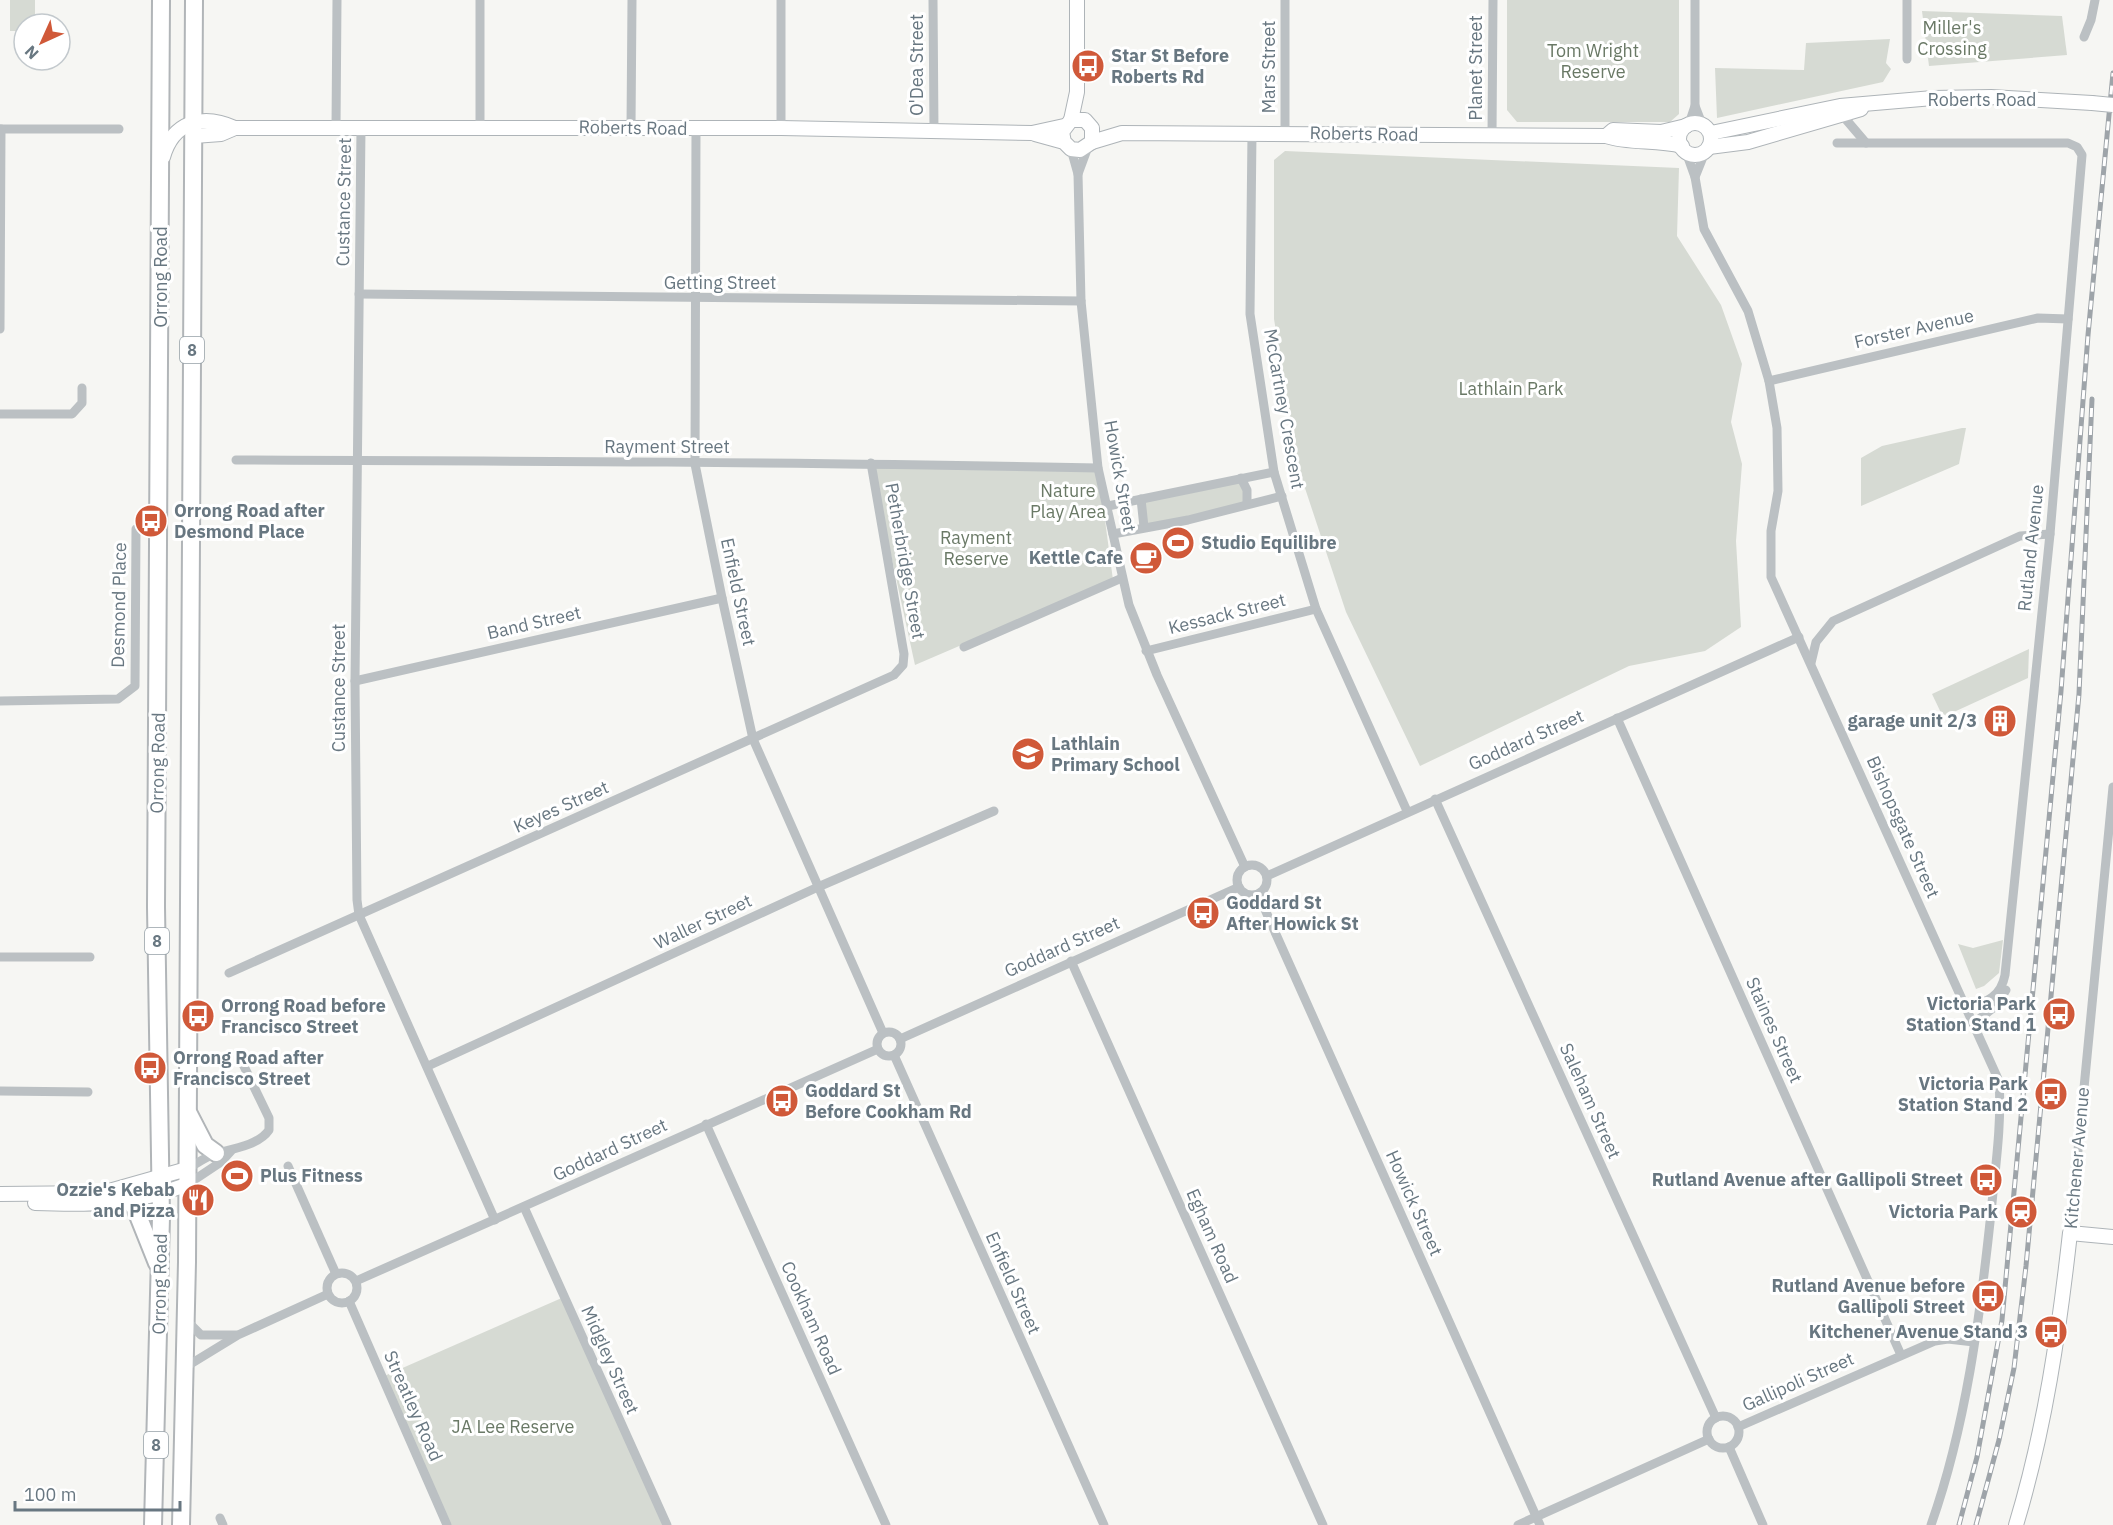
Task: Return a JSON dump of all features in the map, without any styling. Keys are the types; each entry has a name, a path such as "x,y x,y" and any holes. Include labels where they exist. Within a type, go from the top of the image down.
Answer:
{"highway":[{"name":"Orrong Road","path":"153,1525 161,1186 156,907 162,162 161,0"},
{"name":"Orrong Road","path":"181,1525 183,1369 187,1320 194,0"},
{"path":"187,1110 205,1145 223,1152"},
{"path":"130,1202 135,1208 160,1270"}],"main road":[{"path":"1077,0 1077,92 1067,123 1067,145 1080,150 1090,145 1094,132 1077,92"},
{"name":"Roberts Road","path":"1700,134 1840,106 1933,98 1991,97 2113,105"},
{"name":"Roberts Road","path":"1606,136 1613,130 1661,132 1700,134 1748,142 1844,116 1871,105"},
{"name":"Roberts Road","path":"194,128 222,122 235,128 631,127 934,130 1032,133 1067,145"},
{"path":"1067,123 1088,122"},
{"name":"Roberts Road","path":"1088,122 1122,133 1606,136 1615,139 1662,141 1693,155 1700,134"},
{"name":"Roberts Road","path":"1032,133 1067,123"},
{"path":"162,162 172,137 179,128 194,128"},
{"name":"Roberts Road","path":"1090,145 1122,133"},
{"path":"1684,149 1680,134 1700,134"},
{"path":"0,1203 130,1202 161,1186 186,1177"},
{"path":"0,1194 102,1193 161,1186"},
{"path":"2070,1233 2113,1237"},
{"name":"Kitchener Avenue","path":"2016,1525 2034,1457 2059,1335 2070,1233"}],"street":[{"path":"336,127 337,0"},
{"path":"480,0 480,128"},
{"path":"631,127 632,0"},
{"path":"781,0 781,128"},
{"name":"O'Dea Street","path":"933,0 934,130"},
{"name":"Mars Street","path":"1285,0 1286,134"},
{"name":"Planet Street","path":"1492,135 1493,0"},
{"path":"1695,0 1695,106 1700,134 1695,177"},
{"path":"1907,0 1907,59"},
{"path":"2084,38 2095,0"},
{"path":"1844,116 1866,143"},
{"name":"Custance Street","path":"361,128 355,681 359,915 495,1220"},
{"path":"0,329 1,129 119,129"},
{"name":"Enfield Street","path":"696,129 695,464 722,598 753,739 884,1033"},
{"name":"McCartney Crescent","path":"1252,133 1250,314 1274,471 1316,609 1407,811"},
{"path":"1837,143 1866,143"},
{"name":"Rutland Avenue","path":"1866,143 2068,143 2080,150 2083,158 2050,534 2009,950 2000,991 1986,1002 1967,1007"},
{"name":"Howick Street","path":"1067,145 1078,174 1081,301 1098,468 1122,578 1133,620 1146,651 1245,867"},
{"name":"Howick Street","path":"1078,174 1090,145"},
{"name":"Bishopsgate Street","path":"1684,149 1695,177 1704,229 1748,311 1769,381 1777,428 1778,491 1771,531 1771,577 1999,1081 2001,1112 1985,1266 1974,1342 1946,1483 1931,1525"},
{"name":"Getting Street","path":"359,294 1081,301"},
{"name":"Forster Avenue","path":"1769,381 2038,318 2068,319"},
{"path":"0,414 72,414 82,403 82,388"},
{"name":"Rayment Street","path":"236,460 695,464 871,463 1098,468"},
{"name":"Petherbridge Street","path":"871,463 904,654 903,665"},
{"path":"1108,506 1274,471"},
{"path":"1241,478 1247,490 1247,503"},
{"path":"1113,534 1188,520 1247,503 1282,496"},
{"path":"1141,499 1144,527"},
{"name":"Desmond Place","path":"0,701 118,699 135,686 136,529"},
{"path":"1811,663 1816,642 1833,621 2020,536 2050,534"},
{"path":"964,647 1122,578"},
{"name":"Band Street","path":"355,681 722,598"},
{"name":"Kessack Street","path":"1146,651 1316,609"},
{"name":"Goddard Street","path":"1266,876 1799,637"},
{"name":"Keyes Street","path":"229,973 894,675 903,665"},
{"name":"Staines Street","path":"1617,718 1902,1355"},
{"name":"Kitchener Avenue","path":"2070,1233 2110,849 2113,787"},
{"name":"Saleham Street","path":"1435,799 1716,1418"},
{"name":"Waller Street","path":"428,1066 818,887 994,811"},
{"path":"1258,866 1266,876 1267,884 1258,894 1249,895 1239,887 1237,877 1245,867 1258,866"},
{"name":"Goddard Street","path":"900,1039 1239,887"},
{"name":"Howick Street","path":"1258,894 1539,1521"},
{"name":"Rutland Avenue","path":"1974,1023 1997,1005 2006,992 2011,975 2009,950"},
{"path":"0,957 90,957"},
{"name":"Egham Road","path":"1071,961 1323,1525"},
{"path":"884,1033 894,1033 900,1039 901,1046 894,1055 887,1056 878,1049 877,1042 884,1033"},
{"name":"Goddard Street","path":"356,1281 878,1049"},
{"name":"Enfield Street","path":"894,1055 1104,1525"},
{"path":"186,1177 223,1152 263,1136 270,1124 240,1058"},
{"path":"0,1091 88,1092"},
{"name":"Cookham Road","path":"706,1124 886,1525"},
{"path":"186,1177 221,1162 223,1152"},
{"path":"288,1166 336,1274"},
{"name":"Midgley Street","path":"524,1207 667,1525"},
{"path":"346,1273 356,1281 357,1290 349,1301 339,1303 328,1294 328,1283 336,1274 346,1273"},
{"path":"183,1369 238,1335 328,1294"},
{"name":"Streatley Road","path":"349,1301 447,1525"},
{"path":"187,1320 201,1335 238,1335"},
{"name":"Gallipoli Street","path":"1738,1427 1941,1340 1974,1342"},
{"path":"1716,1418 1729,1418 1738,1427 1737,1438 1729,1447 1717,1447 1709,1439 1708,1427 1716,1418"},
{"path":"1518,1525 1539,1521 1709,1439"},
{"path":"1729,1447 1763,1525"}],"green space":[{"path":"10,0 35,0 35,12 12,12 12,31 10,31"},
{"name":"Tom Wright Reserve","path":"1507,0 1679,0 1679,114 1670,122 1517,122 1507,110"},
{"name":"Miller's Crossing","path":"1922,11 2062,16 2067,55 1929,66"},
{"path":"1890,39 1886,63 1891,69 1883,82 1717,118 1715,68 1804,70 1806,43"},
{"name":"Lathlain Park","path":"1285,151 1679,168 1677,236 1721,305 1742,364 1731,422 1742,464 1736,541 1741,627 1705,651 1629,666 1420,766 1346,612 1298,467 1274,319 1274,160"},
{"path":"1966,428 1959,464 1861,506 1861,458 1882,446"},
{"name":"Rayment Reserve","path":"871,463 1098,468 1113,580 915,665"},
{"path":"1241,478 1247,503 1144,527 1141,499"},
{"path":"2029,649 2028,678 1943,717 1932,694"},
{"path":"2003,940 1999,973 1984,986 1976,989 1958,944 1973,948"},
{"name":"JA Lee Reserve","path":"564,1297 667,1525 447,1525 382,1377"}],"railway":[{"path":"1959,1525 1977,1457 2002,1320 2061,691 2088,335 2113,73"},
{"path":"1976,1525 1999,1440 2014,1368 2026,1266 2079,694 2092,399"}],"place":[{"name":"Star St Before Roberts Rd","path":"1088,66"},
{"name":"Orrong Road after Desmond Place","path":"151,521"},
{"name":"Studio Equilibre","path":"1178,543"},
{"name":"Kettle Cafe","path":"1146,558"},
{"name":"garage unit 2/3","path":"2000,721"},
{"name":"Lathlain Primary School","path":"1028,754"},
{"name":"Goddard St After Howick St","path":"1203,913"},
{"name":"Victoria Park Station Stand 1","path":"2059,1014"},
{"name":"Orrong Road before Francisco Street","path":"198,1016"},
{"name":"Orrong Road after Francisco Street","path":"150,1068"},
{"name":"Victoria Park Station Stand 2","path":"2051,1094"},
{"name":"Goddard St Before Cookham Rd","path":"782,1101"},
{"name":"Plus Fitness","path":"237,1176"},
{"name":"Rutland Avenue after Gallipoli Street","path":"1986,1180"},
{"name":"Ozzie's Kebab and Pizza","path":"198,1200"},
{"name":"Victoria Park","path":"2021,1212"},
{"name":"Rutland Avenue before Gallipoli Street","path":"1988,1296"},
{"name":"Kitchener Avenue Stand 3","path":"2051,1332"}],"park label":[{"name":"Nature Play Area","path":"1068,501"}]}
